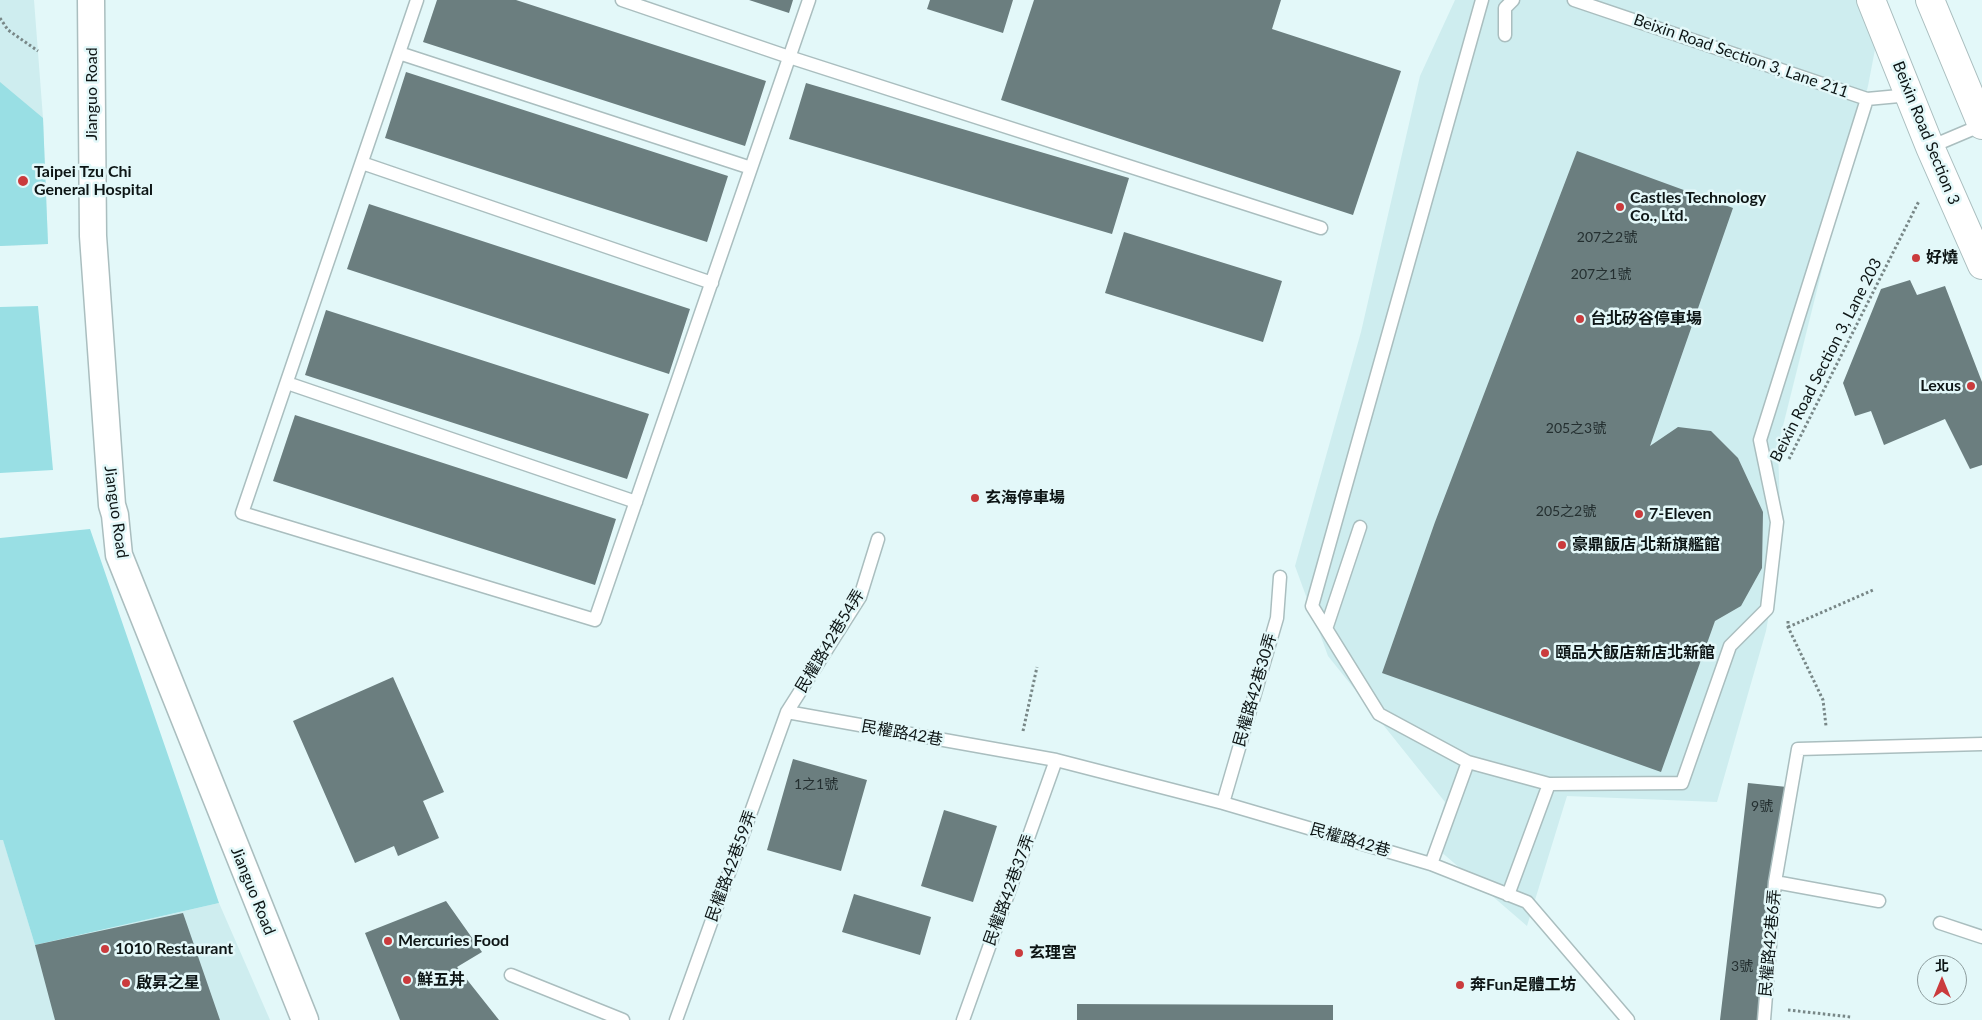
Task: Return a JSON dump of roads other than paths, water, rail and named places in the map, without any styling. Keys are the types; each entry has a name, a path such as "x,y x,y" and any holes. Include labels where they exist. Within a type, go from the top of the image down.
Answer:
{"main road":[{"name":"Beixin Road Section 3","path":"1870,0 1934,156 1982,265"},
{"path":"1930,0 1982,125"}],"street":[{"name":"Jianguo Road","path":"91,0 93,236 112,505 115,515 119,555 305,1020"}],"lane":[{"path":"417,0 242,513 595,620 809,0"},
{"path":"622,0 790,57 1321,228"},
{"path":"1482,0 1312,606 1327,626 1379,714 1468,762 1549,784 1682,783 1730,646 1768,609 1777,522 1760,440 1867,99"},
{"path":"1505,35 1505,8 1513,0"},
{"name":"Beixin Road Section 3, Lane 211","path":"1577,0 1867,99 1910,95"},
{"path":"399,53 751,168"},
{"path":"1934,156 1982,125"},
{"path":"362,163 712,283"},
{"path":"287,383 636,502"},
{"path":"1327,626 1360,527"},
{"name":"民權路42巷54弄","path":"787,712 860,597 878,538"},
{"name":"民權路42巷30弄","path":"1223,803 1276,618 1280,577"},
{"name":"民權路42巷","path":"787,712 1056,760 1223,803 1431,864 1527,902 1628,1020"},
{"name":"民權路42巷59弄","path":"676,1020 787,712"},
{"path":"1775,882 1798,749 1982,744"},
{"name":"民權路42巷37弄","path":"963,1020 1056,760"},
{"path":"1431,864 1468,762"},
{"path":"1508,895 1549,784"},
{"name":"民權路42巷6弄","path":"1764,1014 1775,882 1879,901"},
{"path":"1940,922 1982,937"},
{"path":"511,975 623,1020"}],"place":[{"name":"Taipei Tzu Chi General Hospital","path":"23,181"},
{"name":"Castles Technology Co., Ltd.","path":"1620,207"},
{"name":"好燒","path":"1916,258"},
{"name":"台北矽谷停車場","path":"1580,319"},
{"name":"Lexus","path":"1971,386"},
{"name":"玄海停車場","path":"975,498"},
{"name":"7-Eleven","path":"1639,514"},
{"name":"豪鼎飯店 北新旗艦館","path":"1562,545"},
{"name":"頤品大飯店新店北新館","path":"1545,653"},
{"name":"Mercuries Food","path":"388,941"},
{"name":"1010 Restaurant","path":"105,949"},
{"name":"玄理宮","path":"1019,953"},
{"name":"鮮五丼","path":"407,980"},
{"name":"啟昇之星","path":"126,983"},
{"name":"奔Fun足體工坊","path":"1460,985"}]}
